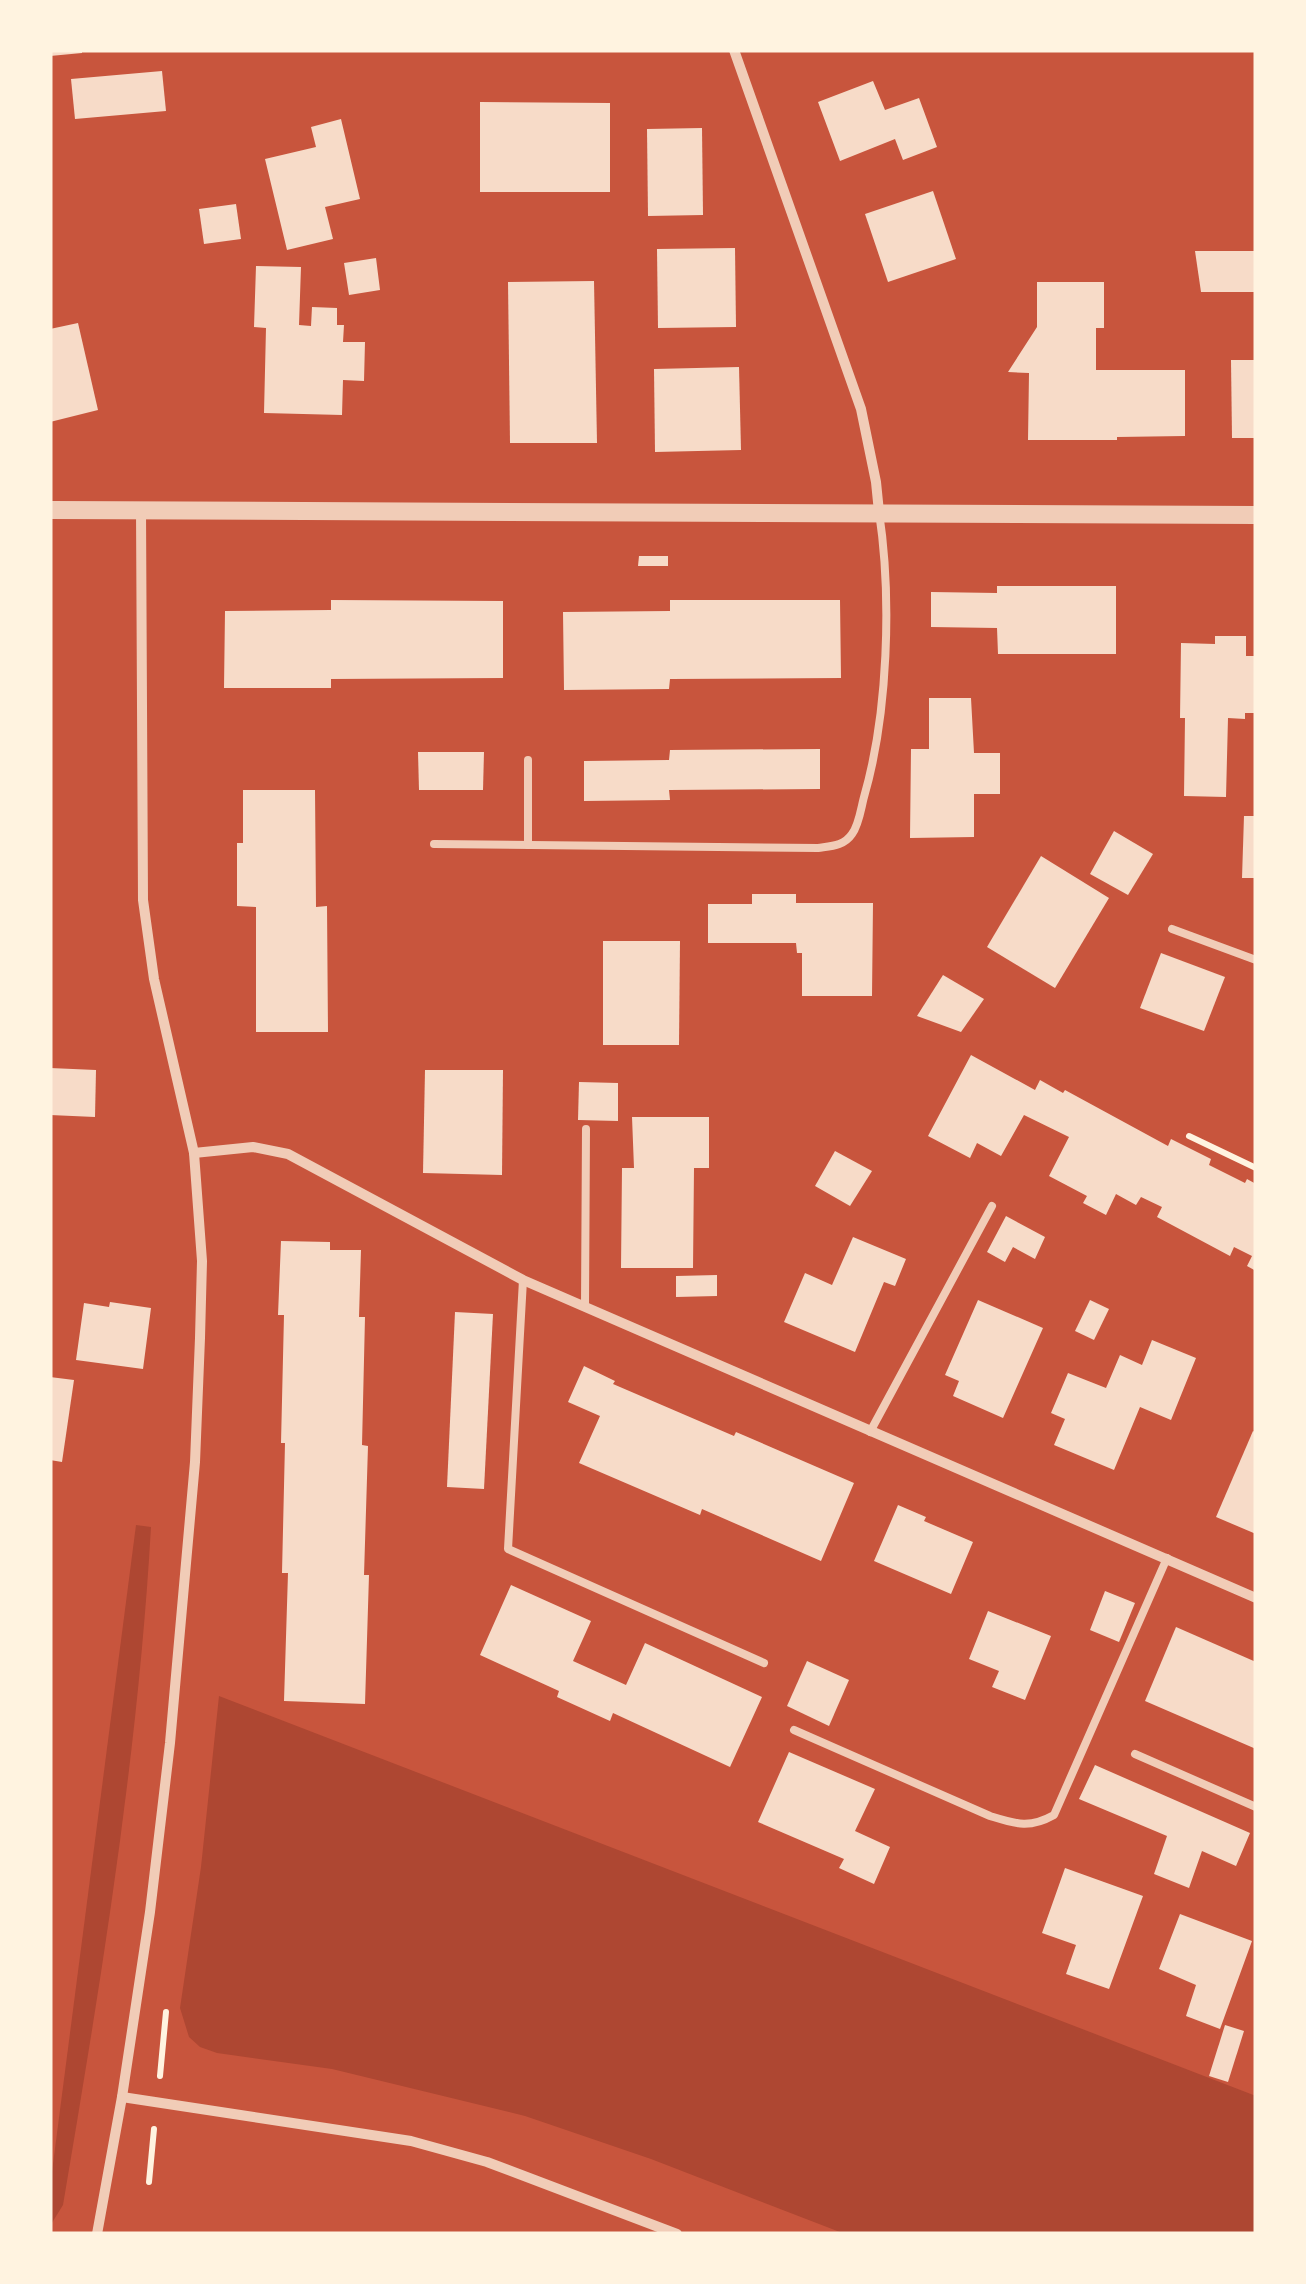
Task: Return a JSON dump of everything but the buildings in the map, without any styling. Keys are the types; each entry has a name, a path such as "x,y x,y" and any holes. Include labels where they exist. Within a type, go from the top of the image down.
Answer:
{"street":[{"path":"734,50 861,410 879,512"},
{"path":"50,510 1256,515"},
{"path":"97,2234 150,1912 170,1743 195,1462 202,1261 194,1153 154,979 143,900 140,510"},
{"path":"194,1153 254,1148 288,1154 523,1280 1256,1598"},
{"path":"122,2096 411,2141 488,2162 677,2234"}],"lane":[{"path":"434,844 818,848 841,844 853,834 871,774 882,699 885,567 879,512"},
{"path":"528,760 528,845"},
{"path":"1172,929 1256,960"},
{"path":"585,1308 586,1129"},
{"path":"870,1432 992,1206"},
{"path":"523,1280 508,1549 764,1663"},
{"path":"794,1730 990,1816 1015,1824 1038,1824 1054,1815 1167,1558"},
{"path":"1135,1754 1256,1808"}],"path":[{"path":"1189,1136 1256,1168"}],"shaded area":[{"path":"136,1525 151,1527 127,1783 63,2205 50,2226 50,2187"},
{"path":"219,1696 1256,2096 1256,2234 845,2234 651,2159 525,2116 332,2069 217,2053 200,2047 189,2037 180,2008 201,1867"}]}
